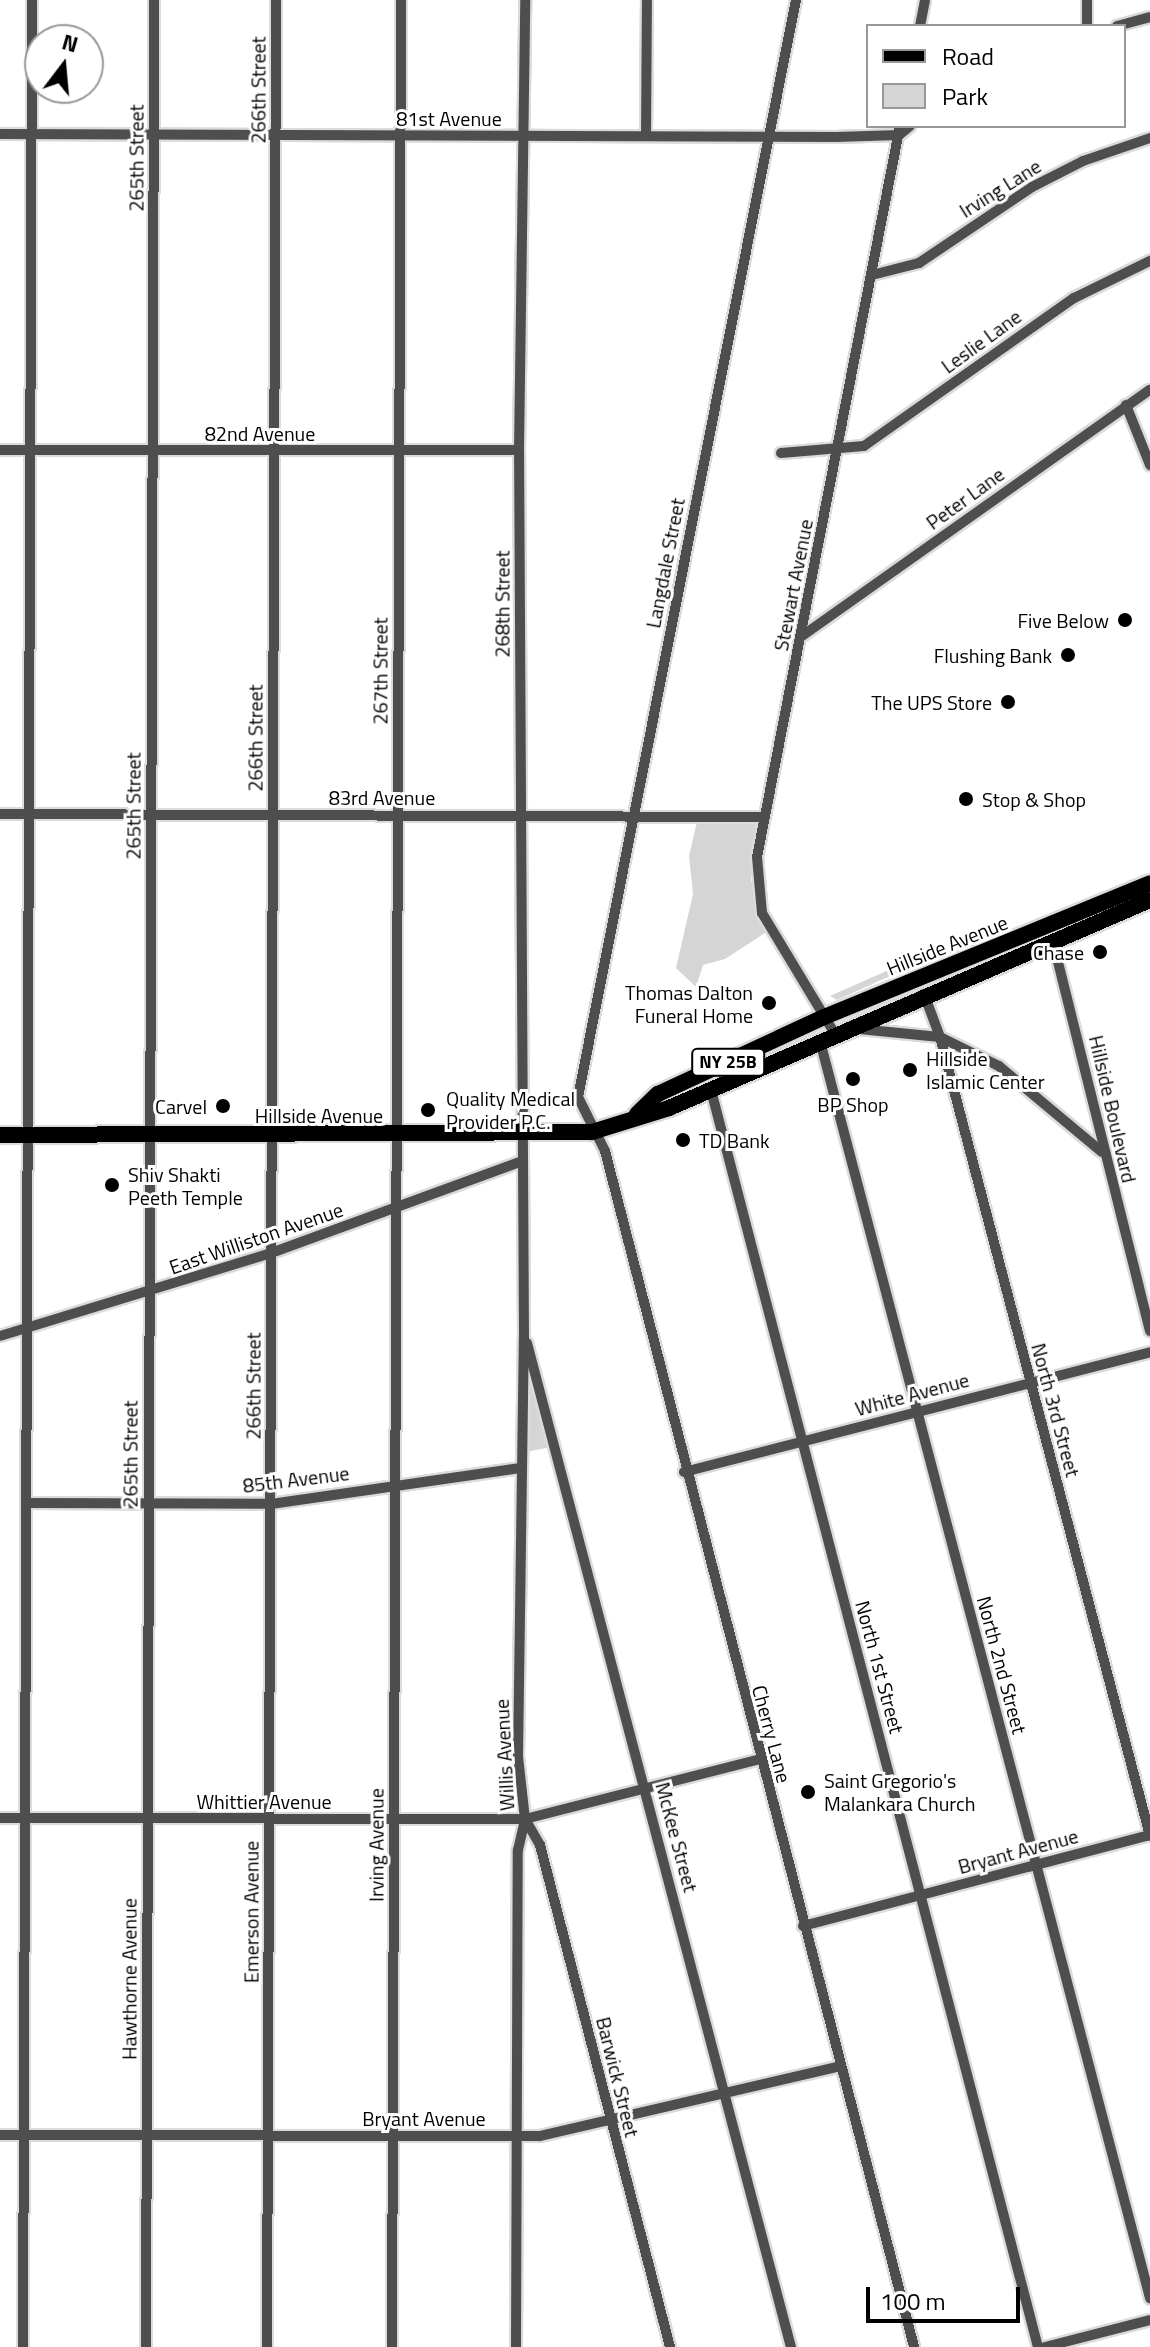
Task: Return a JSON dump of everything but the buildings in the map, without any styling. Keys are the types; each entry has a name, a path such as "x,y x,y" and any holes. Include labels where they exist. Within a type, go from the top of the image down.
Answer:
{"main road":[{"name":"Hillside Avenue","path":"636,1115 658,1094 824,1017 1150,883"},
{"name":"Hillside Avenue","path":"0,1135 521,1135 592,1132 711,1090 924,994 1150,900"}],"street":[{"path":"23,2347 32,0"},
{"name":"265th Street","path":"147,1612 154,0"},
{"name":"266th Street","path":"271,1477 276,0"},
{"name":"267th Street","path":"395,1342 401,0"},
{"name":"268th Street","path":"520,1209 522,816 519,450 525,0"},
{"path":"646,136 647,0"},
{"name":"Langdale Street","path":"592,1132 578,1097 796,0"},
{"path":"920,24 925,0"},
{"path":"1087,0 1087,24"},
{"path":"1124,24 1150,17"},
{"name":"81st Avenue","path":"0,134 769,137 900,130"},
{"name":"Stewart Avenue","path":"833,1035 762,913 756,875 763,817 802,636 900,130"},
{"name":"Irving Lane","path":"872,275 919,263 1032,187 1083,161 1150,138"},
{"name":"Leslie Lane","path":"837,452 864,446 1074,298 1150,261"},
{"name":"Peter Lane","path":"802,636 1150,390"},
{"path":"1126,405 1150,465"},
{"name":"82nd Avenue","path":"0,450 519,450"},
{"path":"781,453 837,452"},
{"name":"83rd Avenue","path":"0,814 763,817"},
{"name":"Hillside Boulevard","path":"1053,942 1096,1105 1102,1152 1150,1331"},
{"name":"North 3rd Street","path":"924,994 940,1037 1150,1835"},
{"path":"833,1035 940,1037 1026,1083 1102,1152"},
{"name":"North 2nd Street","path":"833,1035 917,1411 1150,2298"},
{"name":"North 1st Street","path":"711,1090 1038,2347"},
{"name":"Cherry Lane","path":"592,1132 605,1151 684,1472 914,2347"},
{"name":"East Williston Avenue","path":"0,1336 149,1293 271,1253 396,1210 520,1162"},
{"name":"Willis Avenue","path":"516,2347 518,1850 525,1819 518,1757 524,1337 520,1209"},
{"name":"McKee Street","path":"524,1337 547,1406 791,2347"},
{"name":"Irving Avenue","path":"392,2347 395,1342"},
{"name":"White Avenue","path":"684,1472 1150,1352"},
{"name":"85th Avenue","path":"27,1503 271,1504 520,1468"},
{"name":"Emerson Avenue","path":"267,2347 271,1477"},
{"name":"Hawthorne Avenue","path":"146,2347 147,1612"},
{"name":"Whittier Avenue","path":"0,1818 525,1819 760,1759"},
{"name":"Barwick Street","path":"525,1819 540,1845 670,2347"},
{"name":"Bryant Avenue","path":"803,1926 1150,1835"},
{"name":"Bryant Avenue","path":"0,2135 568,2133 840,2066"},
{"path":"1045,2347 1150,2320"}],"green space":[{"path":"697,822 757,823 751,880 765,933 725,959 703,965 696,987 676,968 693,894 689,856"},
{"path":"943,946 941,953 837,1000 830,996"},
{"path":"527,1364 555,1446 522,1453"}],"place":[{"name":"Five Below","path":"1125,620"},
{"name":"Flushing Bank","path":"1068,655"},
{"name":"The UPS Store","path":"1008,702"},
{"name":"Stop & Shop","path":"966,799"},
{"name":"Chase","path":"1100,952"},
{"name":"Thomas Dalton Funeral Home","path":"769,1003"},
{"name":"Hillside Islamic Center","path":"910,1070"},
{"name":"BP Shop","path":"853,1079"},
{"name":"Carvel","path":"223,1106"},
{"name":"Quality Medical Provider P.C.","path":"428,1110"},
{"name":"TD Bank","path":"683,1140"},
{"name":"Shiv Shakti Peeth Temple","path":"112,1185"},
{"name":"Saint Gregorio's Malankara Church","path":"808,1792"}]}
